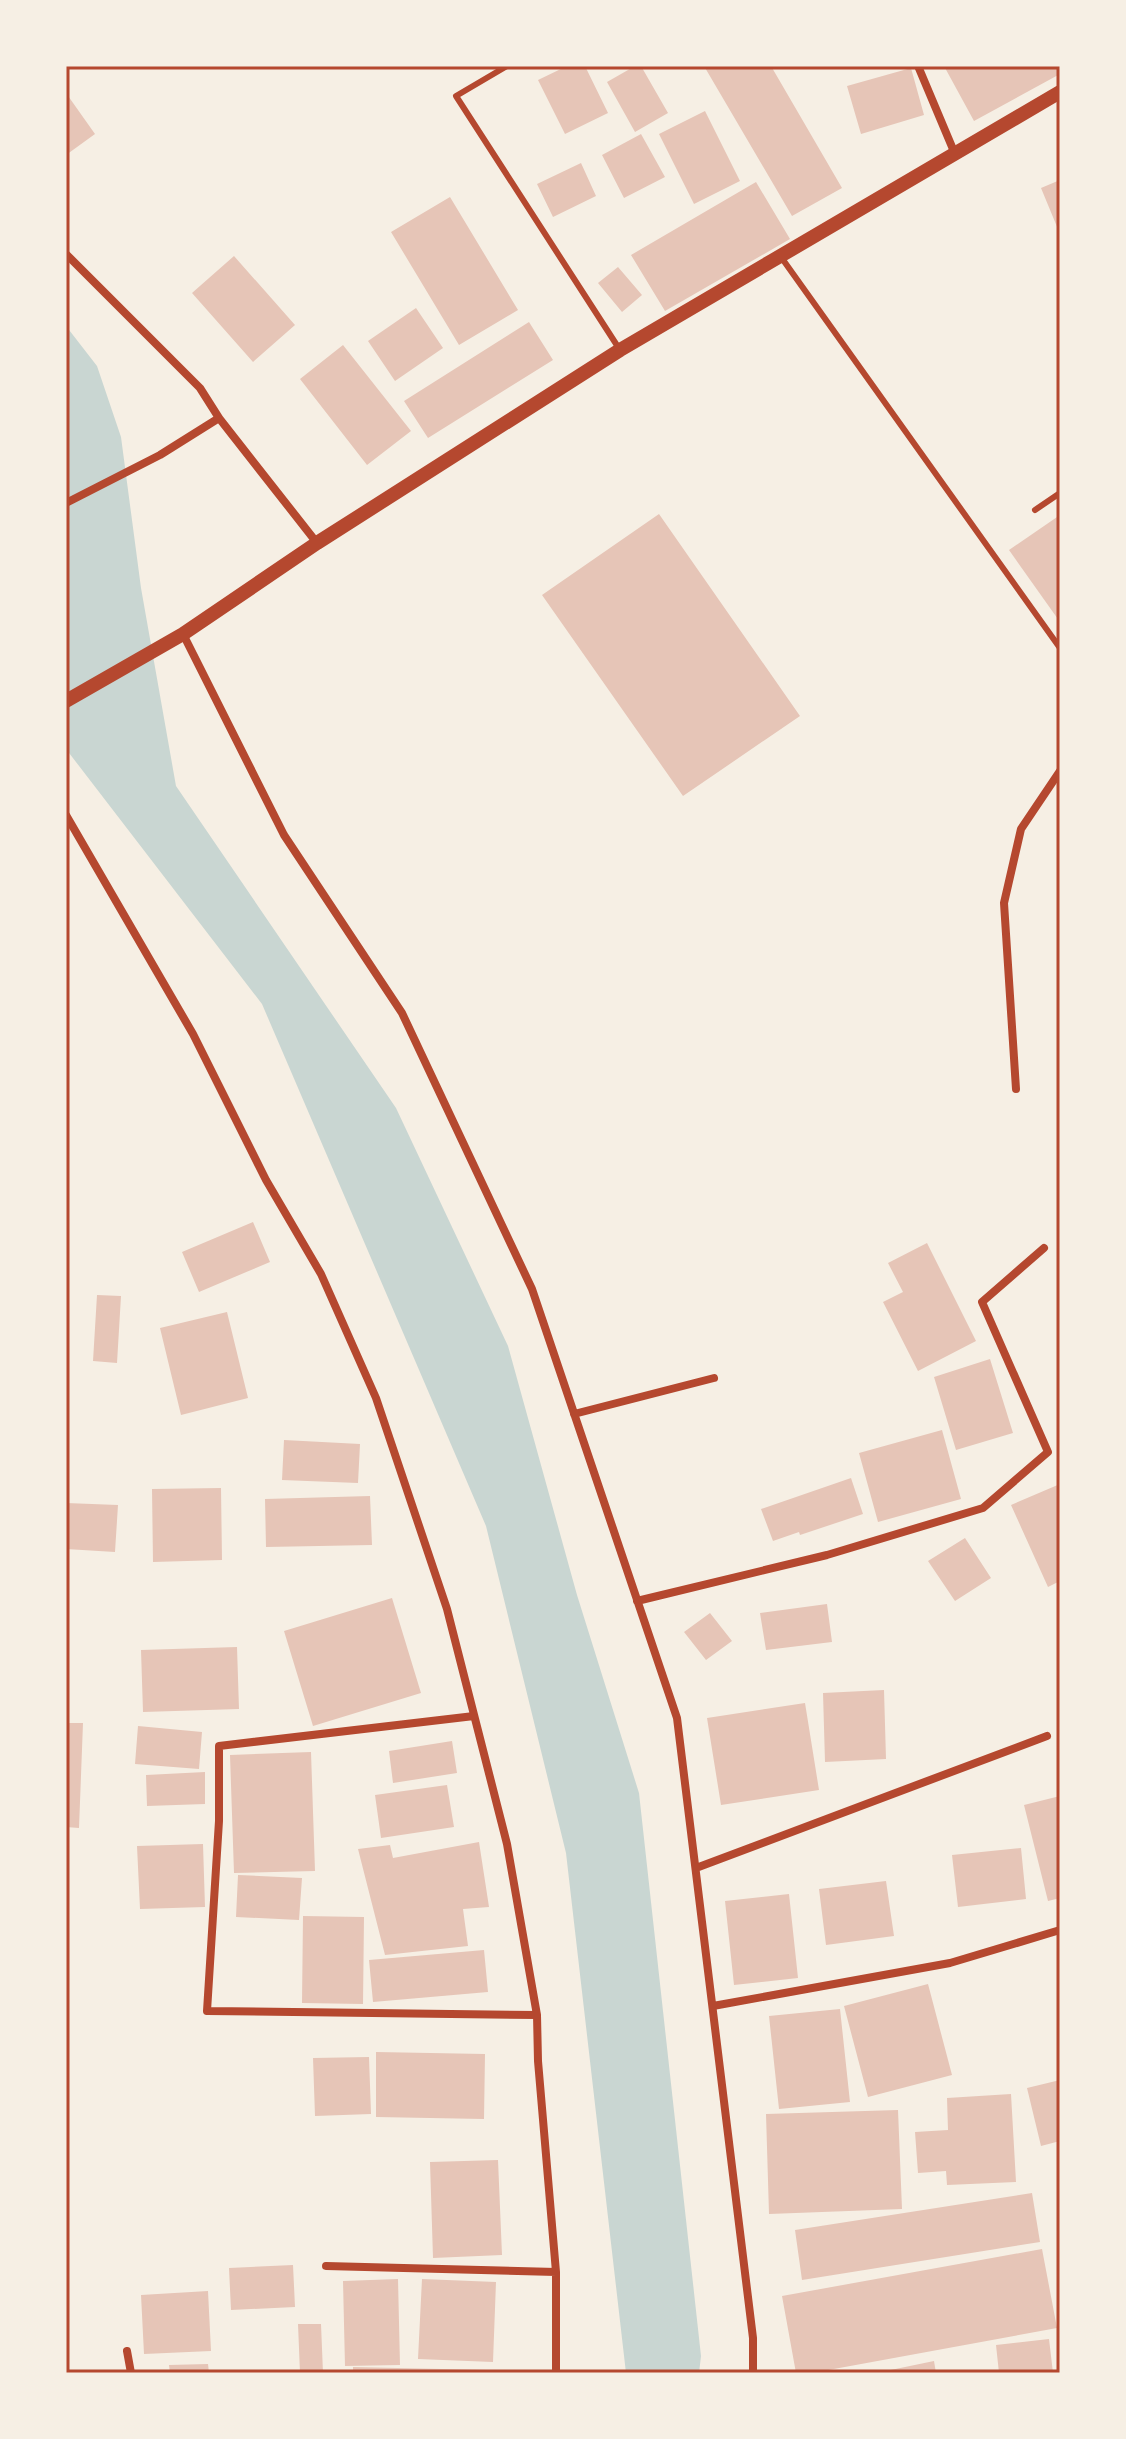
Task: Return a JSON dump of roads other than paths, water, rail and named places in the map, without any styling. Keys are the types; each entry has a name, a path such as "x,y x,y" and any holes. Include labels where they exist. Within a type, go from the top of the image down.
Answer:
{"street":[{"path":"918,66 955,154"},
{"path":"66,701 183,634 317,543 620,350 1060,92"},
{"path":"66,254 200,388 219,418 317,543"},
{"path":"66,503 160,455 219,418"},
{"path":"183,634 284,835 402,1013 532,1289 677,1718 753,2338 753,2373"},
{"path":"1016,1089 1004,903 1021,829 1060,771"},
{"path":"66,815 193,1034 266,1180 321,1274 376,1398 447,1609 507,1844 537,2015 556,2272 556,2373"},
{"path":"637,1601 827,1555 983,1508 1048,1452 982,1302 1044,1248"},
{"path":"574,1414 714,1378"},
{"path":"474,1716 219,1746 219,1821 207,2011 537,2015"},
{"path":"696,1868 1047,1736"},
{"path":"713,2006 950,1963 1060,1930"},
{"path":"326,2266 556,2272"},
{"path":"127,2351 131,2373"}],"lane":[{"path":"507,66 456,96 620,350"},
{"path":"781,257 1060,648"},
{"path":"1035,510 1060,493"}]}
